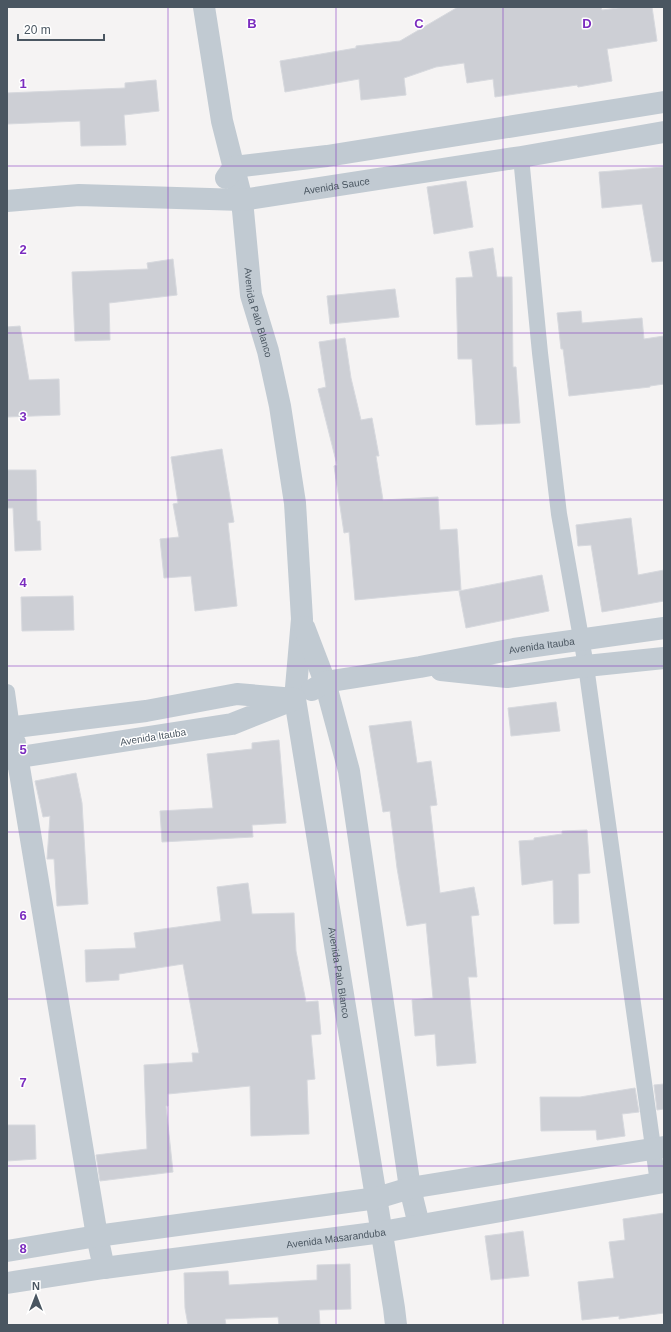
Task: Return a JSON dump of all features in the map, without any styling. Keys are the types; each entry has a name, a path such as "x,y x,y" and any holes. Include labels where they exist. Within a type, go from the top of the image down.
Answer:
{"street":[{"name":"Avenida Palo Blanco","path":"204,7 222,121 242,200 251,295 268,351 279,400 295,503 302,619 295,699 396,1325"},
{"path":"211,200 234,167 327,156 664,102"},
{"name":"Avenida Sauce","path":"7,201 79,195 242,200 521,157 664,132"},
{"name":"Avenida Palo Blanco","path":"302,619 325,682 349,771 410,1188 419,1225"},
{"name":"Avenida Itauba","path":"12,758 232,724 295,699 325,682 420,667 514,649 664,628"},
{"name":"Avenida Itauba","path":"420,667 507,677 586,666 664,658"},
{"path":"104,1268 97,1236 12,758 10,728 146,711 237,694 295,699"},
{"path":"7,1251 97,1236 376,1198 410,1188 659,1148"},
{"name":"Avenida Masaranduba","path":"7,1283 104,1268 382,1232 661,1183"}],"lane":[{"path":"521,157 540,353 559,514 586,666 659,1148 661,1183"},
{"path":"7,692 10,728"}],"building":[{"path":"458,7 601,7 602,10 626,7 652,7 657,41 607,49 612,81 578,87 577,85 495,97 493,79 467,83 464,63 436,67 404,78 406,95 361,100 359,79 285,92 280,61 356,48 356,46 400,41"},
{"path":"156,80 159,111 124,115 126,145 81,146 80,121 7,124 7,93 125,88 125,83"},
{"path":"664,167 664,261 652,262 642,204 602,208 599,172"},
{"path":"466,181 473,227 434,234 427,187"},
{"path":"493,248 497,277 512,277 513,367 516,367 520,423 476,425 472,359 458,359 456,278 473,277 469,252"},
{"path":"173,259 177,295 109,303 110,340 75,341 72,272 148,269 147,263"},
{"path":"395,289 399,317 330,324 327,296"},
{"path":"581,311 582,323 642,318 644,339 664,336 664,384 650,387 569,396 557,313"},
{"path":"20,326 29,380 59,379 60,415 7,417 7,327"},
{"path":"345,338 351,378 361,420 372,418 379,456 376,456 383,500 438,497 440,530 457,529 461,590 355,600 349,532 344,533 334,466 337,465 318,389 326,387 319,342"},
{"path":"222,449 234,522 228,523 237,606 195,611 191,576 164,578 160,539 179,537 173,504 178,503 171,457"},
{"path":"7,470 36,470 37,521 40,521 41,550 15,551 13,508 7,508"},
{"path":"631,518 638,575 664,570 664,601 602,612 591,545 578,546 576,525"},
{"path":"542,575 549,611 466,628 459,591"},
{"path":"73,596 74,630 22,631 21,597"},
{"path":"556,702 560,731 511,736 508,708"},
{"path":"411,721 417,763 431,761 437,805 430,806 440,893 474,887 479,915 471,916 477,977 468,977 476,1063 437,1066 435,1034 415,1036 412,1000 433,998 426,923 407,926 397,868 390,811 383,812 369,726"},
{"path":"279,740 286,823 252,825 253,837 162,842 160,811 213,808 207,754 252,749 252,743"},
{"path":"76,773 82,803 88,904 57,906 54,859 47,859 50,816 43,817 35,781"},
{"path":"587,830 590,873 578,874 579,923 554,924 553,880 522,885 519,841 534,840 534,838 562,834 562,831"},
{"path":"248,883 252,914 294,913 296,951 306,1002 318,1001 321,1034 311,1035 315,1079 307,1080 309,1134 251,1136 250,1086 168,1094 168,1106 166,1106 173,1172 100,1181 96,1155 147,1149 144,1065 193,1062 192,1053 199,1053 183,964 119,974 119,980 86,982 85,950 136,948 134,933 221,921 217,887"},
{"path":"664,1084 664,1109 657,1110 654,1085"},
{"path":"635,1088 639,1112 622,1114 625,1136 597,1140 596,1130 541,1131 540,1097 580,1097"},
{"path":"7,1125 35,1125 36,1159 7,1161"},
{"path":"664,1213 664,1313 619,1319 619,1316 582,1320 578,1282 614,1278 609,1242 625,1240 623,1219"},
{"path":"523,1231 529,1276 491,1280 485,1236"},
{"path":"350,1264 351,1309 319,1310 320,1325 279,1325 278,1317 225,1319 226,1325 188,1325 185,1308 184,1273 228,1271 229,1285 317,1280 317,1265"}]}
